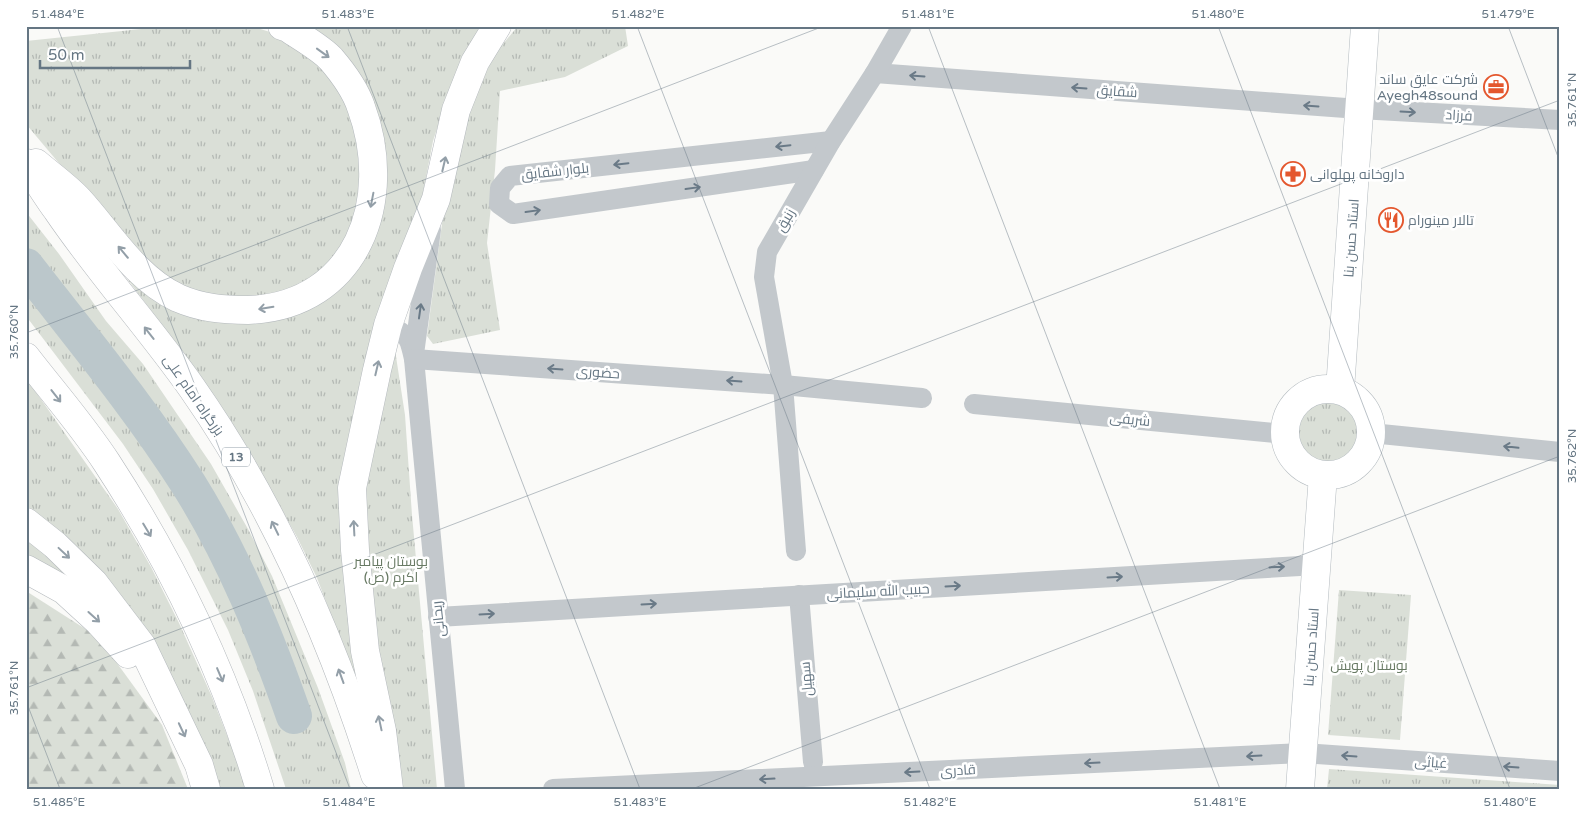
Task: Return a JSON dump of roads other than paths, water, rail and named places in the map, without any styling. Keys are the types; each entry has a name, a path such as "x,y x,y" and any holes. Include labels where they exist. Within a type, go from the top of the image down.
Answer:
{"main road":[{"path":"26,155 78,198 135,267 176,297 198,306 228,310 260,309 282,305 306,297 332,280 352,255 365,228 373,199 374,169 370,136 361,106 350,85 329,57 288,28 282,26"},
{"path":"389,789 382,731 363,633 355,550 352,488 388,324 436,198 456,110 476,62 497,26"},
{"name":"استاد حسن بنا","path":"1340,390 1365,26"},
{"name":"بزرگراه امام علی","path":"26,163 57,210 192,388 240,463 266,510 326,635 362,734 379,789"},
{"path":"26,357 106,462 162,554 193,614 222,679 260,789"},
{"path":"1326,389 1340,390 1353,396 1363,406 1370,419 1372,433 1369,447 1362,459 1351,468 1338,474 1323,474 1310,471 1298,463 1290,451 1286,424 1291,410 1300,399 1312,392 1326,389"},
{"name":"استاد حسن بنا","path":"1300,789 1323,474"},
{"path":"26,522 50,540 94,583 142,646 199,765 206,789"},
{"path":"26,569 64,590 99,622 169,701"}],"street":[{"name":"زنبق","path":"783,385 764,277 767,252 831,141 875,73 902,26"},
{"name":"شقایق","path":"875,73 1359,110"},
{"name":"فرزاد","path":"1359,110 1560,120"},
{"name":"بلوار شقایق","path":"814,170 513,214 499,204 500,188 510,176 831,141"},
{"path":"414,359 436,198"},
{"path":"388,324 406,334 414,359"},
{"name":"حضوری","path":"414,359 783,385"},
{"name":"ریحانی","path":"414,359 455,789"},
{"path":"796,551 783,385 922,398"},
{"name":"شریفی","path":"974,404 1286,434"},
{"path":"1372,433 1560,452"},
{"name":"حبیب الله سلیمانی","path":"438,617 1317,565"},
{"name":"سهیل","path":"799,595 814,762"},
{"name":"غیاثی","path":"1303,753 1560,771"},
{"name":"قادری","path":"553,789 1303,753"}],"waterway":[{"path":"26,266 151,428 189,485 235,569 272,656 294,716"}],"place":[{"name":"شرکت عایق ساند Ayegh48sound","path":"1496,87"},
{"name":"داروخانه پهلوانی","path":"1293,174"},
{"name":"تالار مینورام","path":"1391,220"}],"park label":[{"name":"بوستان پیامبر اکرم (ص)","path":"391,570"},
{"name":"بوستان پویش","path":"1369,665"}]}
